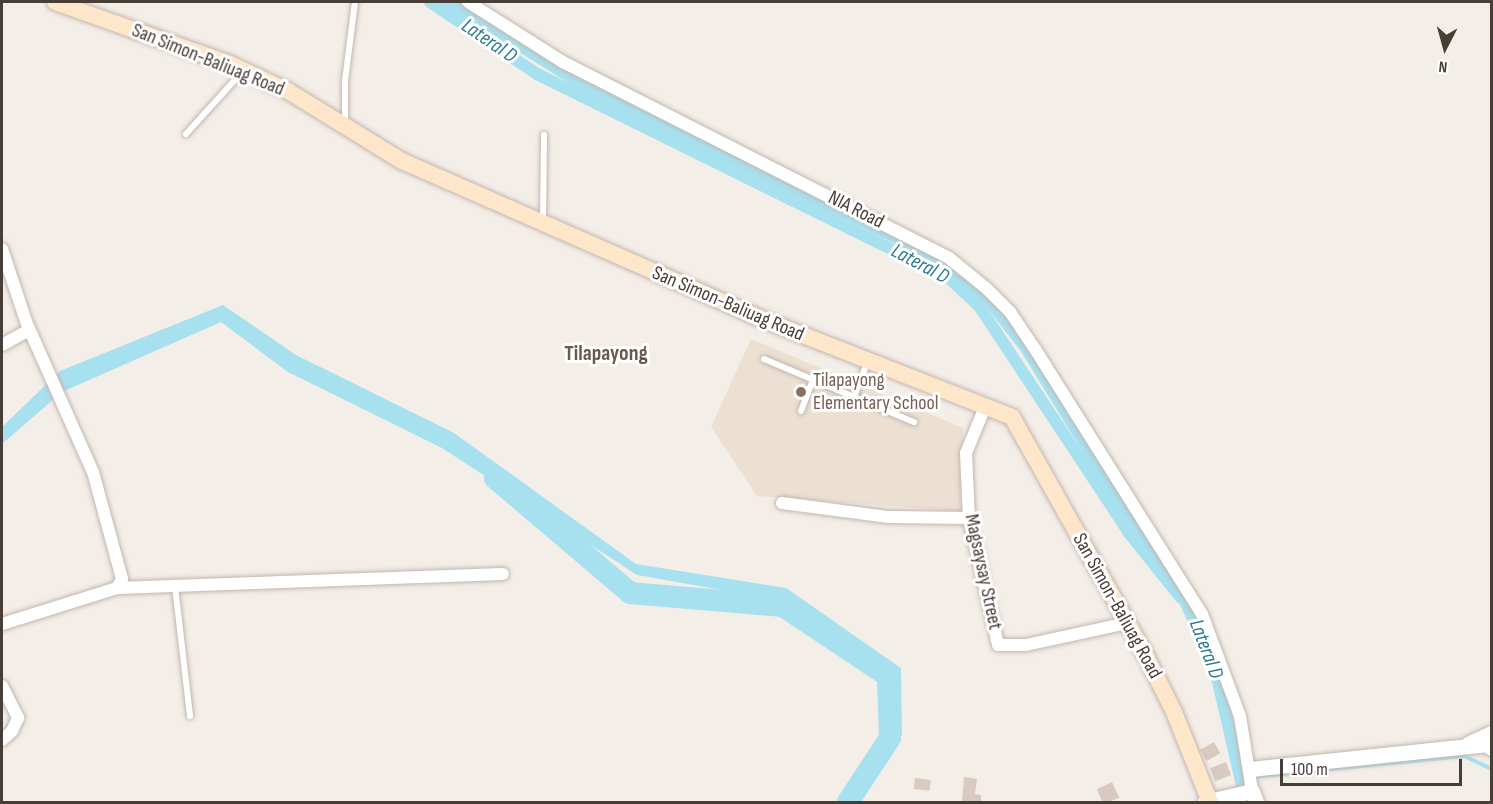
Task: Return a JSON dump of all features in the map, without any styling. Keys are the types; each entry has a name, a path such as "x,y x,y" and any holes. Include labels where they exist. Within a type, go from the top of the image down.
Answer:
{"main road":[{"name":"San Simon-Baliuag Road","path":"56,2 244,71 288,91 402,161 867,362 1012,417 1174,712 1208,802"}],"street":[{"name":"NIA Road","path":"468,2 563,62 949,258 987,288 1025,334 1160,544 1202,614 1240,716 1254,797"},
{"path":"2,249 29,330 93,472 122,579 117,588"},
{"path":"2,345 29,330"},
{"name":"Magsaysay Street","path":"985,407 966,453 969,518 998,645 1026,645 1127,623"},
{"path":"782,503 890,517 969,518"},
{"path":"2,624 117,588 503,574"},
{"path":"2,686 18,718 12,731 2,740"},
{"path":"1462,746 1491,732"},
{"path":"1250,769 1462,746 1486,744 1491,748"},
{"path":"1208,802 1254,797"}],"lane":[{"path":"345,126 345,81 355,2"},
{"path":"186,134 244,71"},
{"path":"543,223 544,135"},
{"path":"764,359 914,422"},
{"path":"854,397 867,362"},
{"path":"801,411 813,380"},
{"path":"175,586 190,716"}],"shaded area":[{"name":"Tilapayong Elementary School","path":"751,339 963,428 960,511 757,496 711,427"}],"water":[{"name":"Lateral D","path":"439,2 460,2 554,63 941,259 995,302 1020,334 1198,616 1225,686 1217,687 1167,576 1103,485 1020,350 981,300 939,265 591,97"},
{"path":"223,305 296,355 454,433 636,564 786,588 901,668 902,736 890,738 888,676 784,601 637,575 442,448 288,372 221,322 62,392 2,444 2,427 60,371"}],"building":[{"path":"1214,742 1220,753 1206,761 1200,750"},
{"path":"1226,762 1231,775 1215,781 1210,768"},
{"path":"964,777 977,779 975,794 981,795 981,802 962,802"},
{"path":"915,778 931,780 930,791 914,789"},
{"path":"1112,782 1119,797 1109,802 1103,802 1097,789"}],"waterway":[{"name":"Lateral D","path":"430,2 537,74 948,277 979,306 1129,533 1181,598"},
{"path":"495,478 630,593 783,606 888,676 890,738 848,802"},
{"name":"Lateral D","path":"1216,673 1242,786"},
{"path":"1260,776 1464,756 1492,769"}],"place":[{"name":"Tilapayong Elementary School","path":"801,392"}],"district":[{"name":"Tilapayong","path":"606,354"}]}
